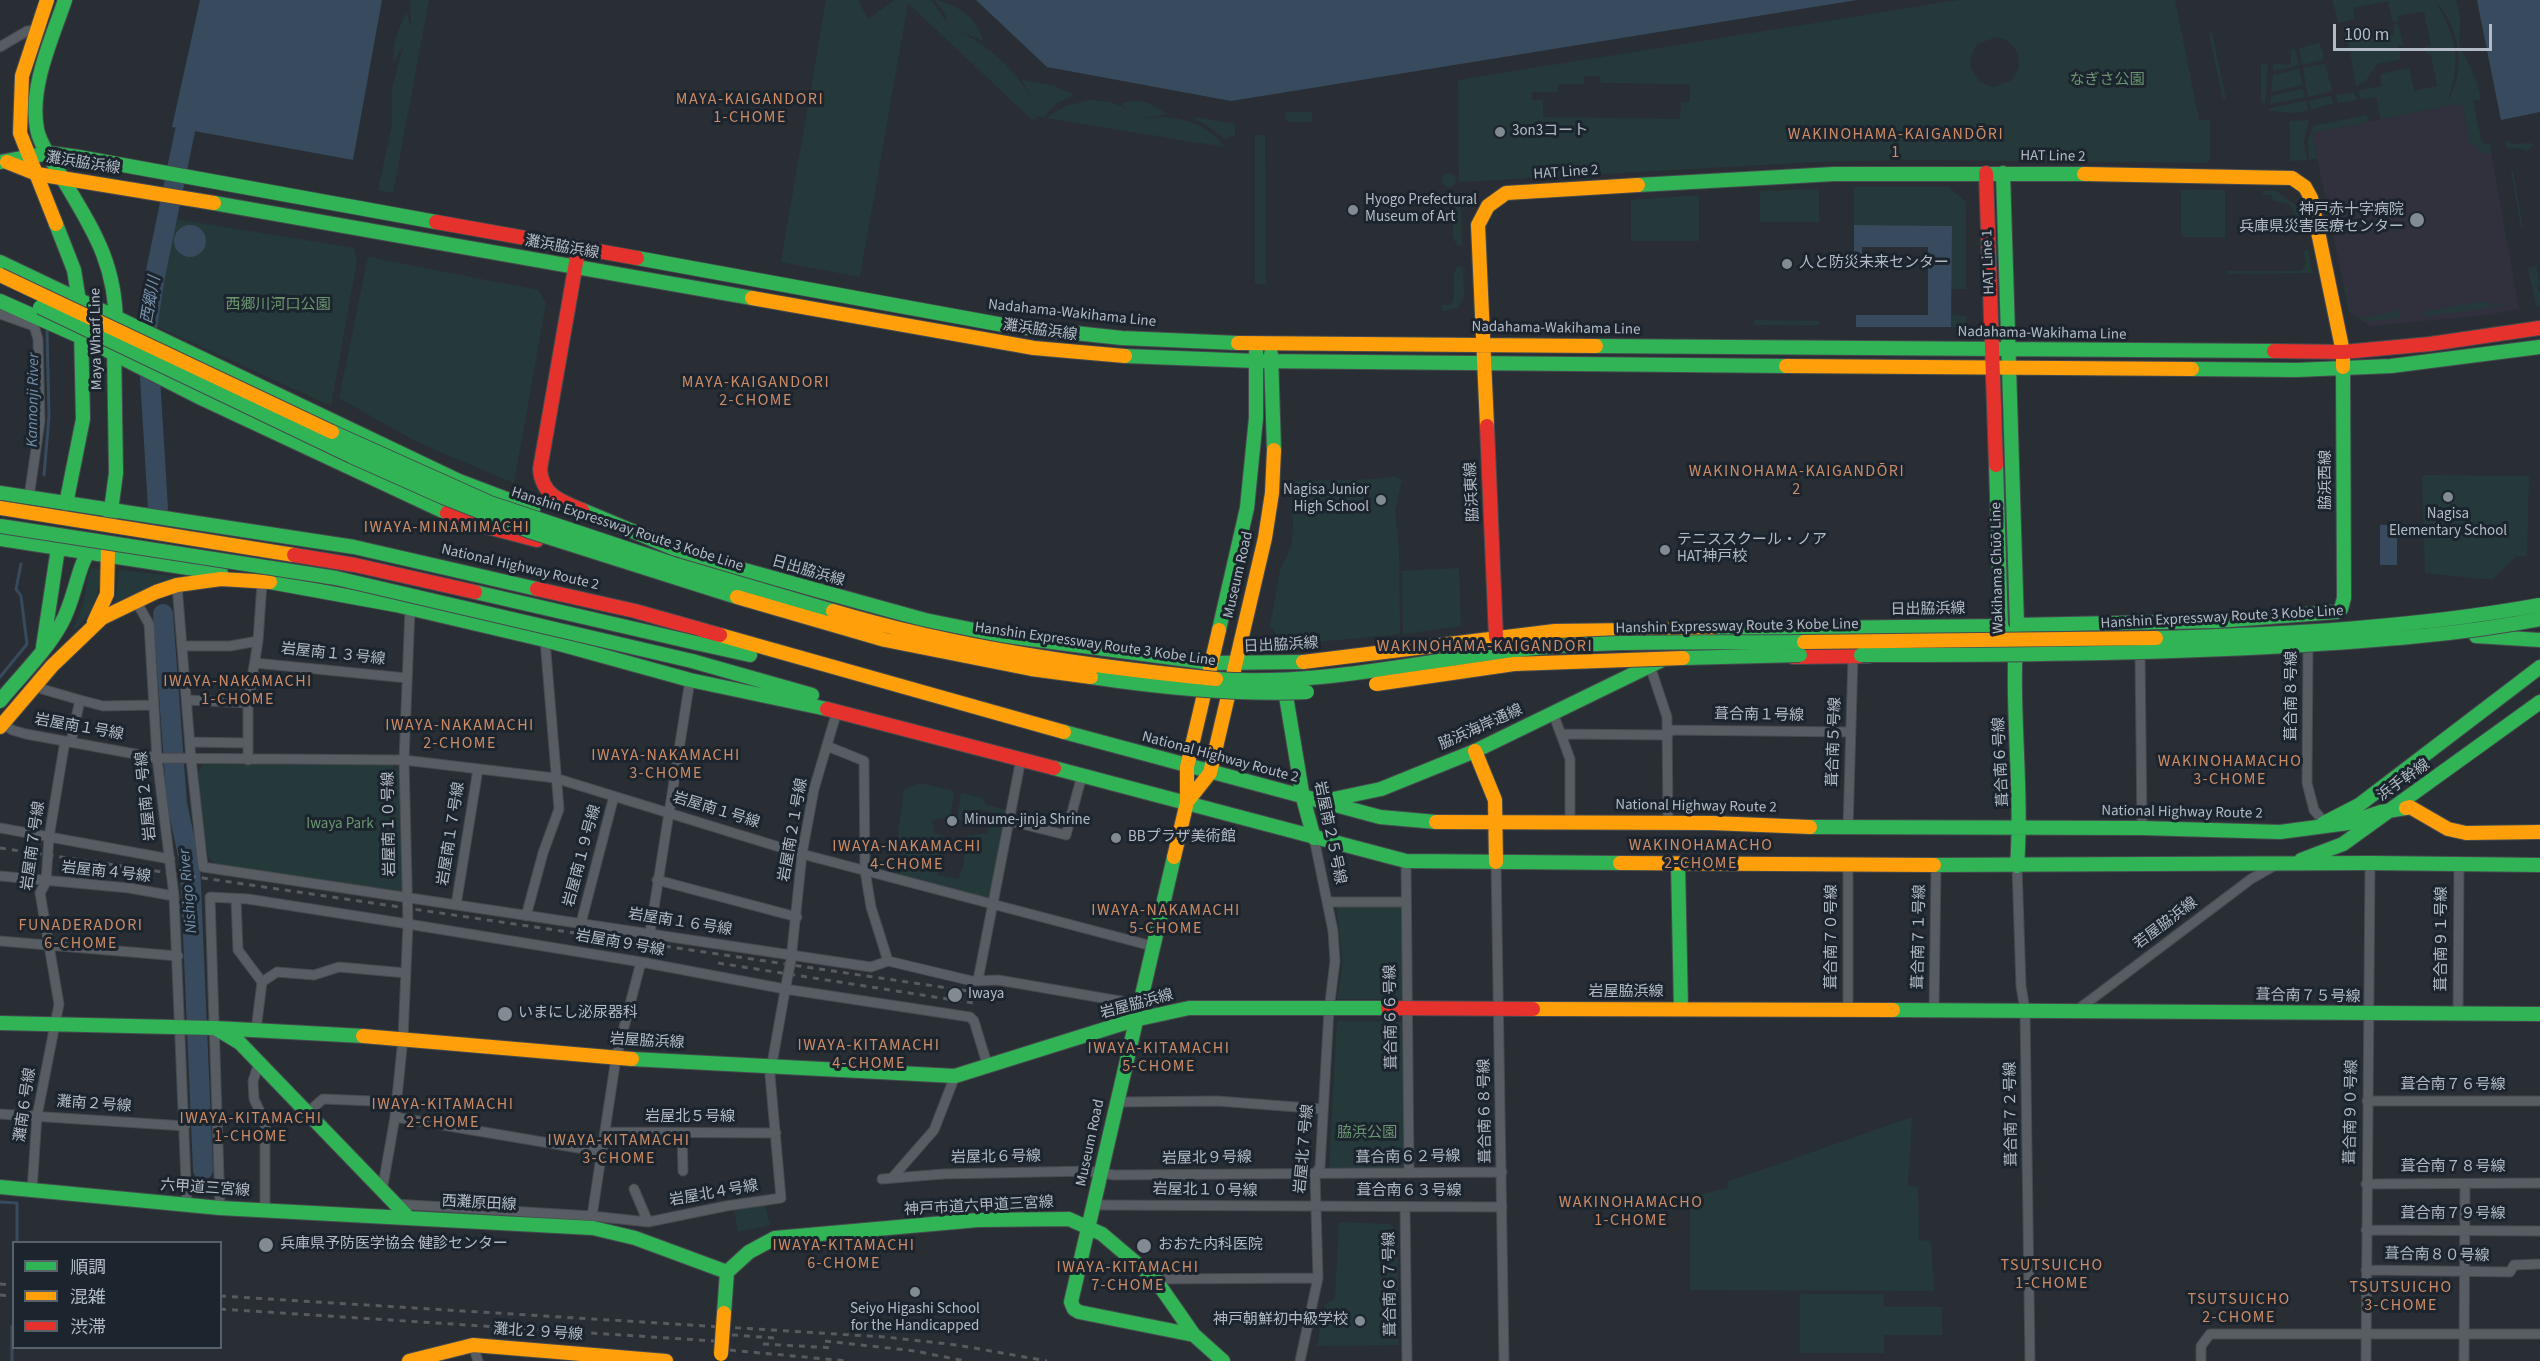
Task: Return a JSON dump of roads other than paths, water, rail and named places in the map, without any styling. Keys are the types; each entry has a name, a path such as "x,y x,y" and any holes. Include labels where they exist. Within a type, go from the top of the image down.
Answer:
{"main road":[{"name":"Maya Wharf Line","path":"46,0 22,76 21,134 74,270 80,300 83,419 66,504"},
{"name":"Maya Wharf Line","path":"65,0 43,70 37,102 38,129 107,257 115,291 116,317 113,353 116,472 109,527 110,573 105,602 91,626"},
{"name":"灘浜脇浜線","path":"3,162 49,153 578,249"},
{"name":"灘浜脇浜線","path":"3,162 37,174 575,266 1034,348 1159,359 1271,361"},
{"name":"HAT Line 1","path":"1986,173 1993,350"},
{"name":"HAT Line 2","path":"1483,345 1478,225 1483,210 1492,200 1506,193 1778,177 2003,173 2292,177 2305,187 2311,198 2343,352"},
{"name":"HAT Line 1","path":"2003,173 2008,350"},
{"name":"Nadahama-Wakihama Line","path":"578,249 1009,326 1122,338 1256,343 2343,352 2430,344 2540,328"},
{"name":"日出脇浜線","path":"578,249 541,456 539,475 545,489 555,498 639,534 718,563 914,618 999,635 1236,665 1350,658 1555,630 2001,626"},
{"path":"0,262 459,481 546,514 626,549"},
{"name":"Hanshin Expressway Route 3 Kobe Line","path":"0,275 436,480 520,514 626,549 875,624 1018,653 1129,670 1228,680 1323,678 1510,651 1566,646 2169,638 2349,628 2476,616 2540,605"},
{"name":"Hanshin Expressway Route 3 Kobe Line","path":"0,289 351,456 443,497 610,558 885,640 933,651 1133,684 1218,692 1260,693 1325,690 1514,664 1567,661 1800,655 2081,654 2261,648 2454,632 2540,619"},
{"path":"0,301 81,337 203,399 425,504 502,532 610,558"},
{"name":"Museum Road","path":"1194,1335 1079,1312 1074,1309 1071,1302 1134,1020 1187,802 1187,767 1239,543 1252,468 1256,418 1256,343"},
{"name":"Museum Road","path":"1187,802 1209,773 1265,538 1272,493 1274,440 1271,343"},
{"name":"脇浜東線","path":"1483,345 1496,637"},
{"path":"1271,361 1994,369 2343,368 2444,360 2540,347"},
{"name":"Wakihama Chūō Line","path":"1993,350 2001,626 2013,656"},
{"name":"Wakihama Chūō Line","path":"2008,350 2018,625 2013,656"},
{"name":"脇浜西線","path":"2018,625 2251,619 2336,612 2342,609 2344,598 2343,352"},
{"name":"National Highway Route 2","path":"0,493 354,547 635,611 1187,767 1380,817 1431,822 1668,823 1848,828 2142,828 2280,832 2348,823 2393,809 2410,807 2448,829 2466,833 2540,832"},
{"path":"43,650 66,504"},
{"name":"National Highway Route 2","path":"0,508 355,565 792,665 861,675"},
{"path":"0,701 7,686 43,650 69,609 85,546 109,527 134,514"},
{"path":"0,526 85,546 336,578 692,661 809,693 852,714"},
{"path":"0,539 58,547 85,546 108,555 403,606 545,639 690,680 852,714 1406,861 1936,866 2370,863 2540,865"},
{"path":"403,606 407,559"},
{"path":"1,723 91,626 114,611 177,585 221,579 279,583"},
{"path":"2308,637 2519,637 2540,640"},
{"name":"脇浜海岸通線","path":"1320,802 1381,789 1475,751 1665,659 2140,653"},
{"name":"葺合南６号線","path":"2013,656 2021,829 2017,866"},
{"name":"岩屋南２５号線","path":"1281,664 1303,798 1314,838"},
{"name":"浜手幹線","path":"2280,832 2324,822 2359,805 2536,670"},
{"name":"浜手幹線","path":"2277,864 2324,853 2343,844 2540,702"},
{"path":"1475,751 1495,800 1496,861"},
{"path":"1678,864 1681,1009"},
{"name":"岩屋脇浜線","path":"181,1027 403,1038 616,1058 955,1076 1134,1020 1189,1008 2076,1011"},
{"name":"葺合南７５号線","path":"2076,1011 2540,1014"},
{"path":"0,1023 181,1027"},
{"path":"215,1028 240,1043 407,1216"},
{"name":"六甲道三宮線","path":"0,1188 220,1208 407,1216"},
{"name":"西灘原田線","path":"407,1216 593,1228 635,1238 726,1272"},
{"name":"神戸市道六甲道三宮線","path":"726,1272 738,1259 760,1244 776,1238 978,1220 1069,1219 1102,1234 1155,1280 1194,1335 1223,1361"},
{"path":"720,1357 726,1272"},
{"name":"灘北２９号線","path":"409,1361 473,1345 666,1361"}],"street":[{"path":"0,47 27,32 37,30"},
{"path":"0,314 34,326 38,339 40,421 29,498"},
{"path":"248,760 248,704 258,641 262,583"},
{"path":"177,585 191,759"},
{"name":"岩屋南２号線","path":"136,601 149,624 157,758 174,896 188,1204"},
{"name":"岩屋南１０号線","path":"382,1191 397,1102 403,1038 408,924 404,760 407,678 403,606"},
{"path":"2142,828 2140,653 2149,646 2308,637"},
{"name":"葺合南８号線","path":"2308,637 2307,783 2314,810 2324,822"},
{"path":"526,916 543,852 559,809 545,639"},
{"path":"183,646 230,646 258,641"},
{"name":"葺合南５号線","path":"1848,828 1853,656"},
{"name":"岩屋南１３号線","path":"255,663 407,678"},
{"path":"1650,666 1667,717 1668,823"},
{"path":"650,933 690,680"},
{"path":"13,712 7,686 33,687 103,706 154,705"},
{"name":"岩屋南７号線","path":"54,1025 59,1004 40,893 46,882 49,837 68,742 80,700"},
{"path":"187,700 248,704"},
{"name":"岩屋南２１号線","path":"772,1066 791,958 802,854 814,789 837,711"},
{"path":"1553,713 1570,759 1570,822"},
{"name":"岩屋南１号線","path":"1,723 12,730 26,734 157,758 404,760 555,778 802,854 1152,946"},
{"name":"葺合南１号線","path":"1561,734 1850,732"},
{"path":"190,742 248,743"},
{"path":"827,746 864,761 865,871 871,907 888,961"},
{"name":"岩屋南１６号線","path":"191,759 203,867 407,899 650,933 791,958 871,967 888,961 972,981 998,980 1132,1003 1134,1020"},
{"path":"978,980 1022,759"},
{"name":"岩屋南１７号線","path":"456,905 478,769"},
{"path":"1010,821 1066,835 1082,775"},
{"path":"2422,789 2417,799 2419,809 2426,818"},
{"name":"岩屋南１９号線","path":"580,923 614,796"},
{"path":"0,828 49,837 57,841 170,859"},
{"name":"岩屋南２５号線","path":"1314,838 1333,931 1335,961 1329,1010"},
{"name":"葺合南６６号線","path":"1406,861 1409,1173"},
{"name":"葺合南６８号線","path":"1496,861 1504,1361"},
{"name":"葺合南９０号線","path":"2366,1361 2370,863"},
{"name":"若屋脇浜線","path":"2076,1011 2251,879 2277,864"},
{"name":"葺合南９１号線","path":"2458,1014 2459,864"},
{"name":"葺合南７０号線","path":"1848,865 1848,1010"},
{"name":"葺合南７１号線","path":"1934,1010 1936,866"},
{"name":"葺合南７２号線","path":"2017,866 2021,986 2025,1010 2030,1361"},
{"name":"岩屋南４号線","path":"0,876 129,888 174,896"},
{"path":"657,880 796,917"},
{"name":"岩屋南９号線","path":"215,1028 210,897 408,924 970,1017 974,1021 988,1067"},
{"path":"236,899 238,950 262,982 256,1030"},
{"path":"1327,902 1406,902"},
{"path":"0,941 178,956"},
{"path":"592,1216 616,1058 641,962"},
{"path":"262,982 277,972 314,975 339,967 406,973"},
{"name":"岩屋北７号線","path":"1300,1361 1318,1278 1315,1174 1320,1167 1329,1010"},
{"name":"灘南６号線","path":"32,1190 37,1116 54,1025"},
{"path":"215,1028 220,1208"},
{"path":"259,1063 253,1081 254,1099 265,1122 265,1210"},
{"name":"岩屋北４号線","path":"395,1204 592,1216 648,1222 726,1206 781,1198 770,1075 772,1066"},
{"path":"892,1178 934,1130 955,1076"},
{"path":"307,1113 322,1099 397,1102"},
{"path":"1117,1102 1217,1101 1323,1109"},
{"name":"葺合南７６号線","path":"2367,1101 2540,1101"},
{"name":"灘南２号線","path":"0,1114 185,1126"},
{"path":"395,1117 602,1152"},
{"name":"岩屋北５号線","path":"605,1132 776,1133"},
{"path":"682,1133 682,1171"},
{"name":"岩屋北６号線","path":"882,1179 943,1174 1088,1171 1100,1173"},
{"name":"葺合南６２号線","path":"1315,1174 1502,1172"},
{"name":"岩屋北９号線","path":"1100,1173 1114,1175 1315,1174"},
{"name":"葺合南７８号線","path":"2366,1184 2540,1183"},
{"path":"2464,1361 2465,1184"},
{"path":"634,1189 648,1222"},
{"name":"岩屋北１０号線","path":"1094,1205 1316,1207"},
{"name":"葺合南６３号線","path":"1316,1207 1502,1207"},
{"name":"葺合南６７号線","path":"1405,1207 1407,1361"},
{"name":"葺合南７９号線","path":"2366,1230 2540,1231"},
{"name":"葺合南８０号線","path":"2366,1270 2510,1272 2514,1265 2540,1264"},
{"path":"1155,1280 1318,1278"},
{"path":"2201,1361 2201,1346 2210,1334 2540,1334"},
{"path":"473,1345 478,1361"}],"waterway":[{"name":"西郷川","path":"158,508 147,328 155,276 185,131"},
{"name":"Kannonji River","path":"44,475 49,416 47,330"},
{"name":"Kannonji River","path":"0,677 27,644 21,596 16,589 21,564"},
{"name":"Nishigo River","path":"163,614 177,804 190,864 203,1170"},
{"name":"Kannonji River","path":"0,1202 17,1203 17,1241"},
{"name":"Kannonji River","path":"12,1326 12,1361"}],"railway":[{"path":"0,848 975,992"},
{"path":"718,963 973,1003"},
{"path":"0,1284 12,1285"},
{"path":"0,1295 12,1296"},
{"path":"222,1296 885,1337 957,1345 1047,1361"},
{"path":"222,1309 730,1342"},
{"path":"720,1334 774,1338"},
{"path":"825,1341 915,1351 965,1361"},
{"path":"763,1344 835,1348"},
{"path":"718,1349 847,1361"}],"place":[{"name":"3on3コート","path":"1500,132"},
{"name":"Hyogo Prefectural Museum of Art","path":"1353,210"},
{"name":"神戸赤十字病院 兵庫県災害医療センター","path":"2417,220"},
{"name":"人と防災未来センター","path":"1787,264"},
{"name":"Nagisa Elementary School","path":"2448,497"},
{"name":"Nagisa Junior High School","path":"1381,500"},
{"name":"テニススクール・ノア HAT神戸校","path":"1665,550"},
{"name":"Minume-jinja Shrine","path":"952,821"},
{"name":"BBプラザ美術館","path":"1116,838"},
{"name":"Iwaya","path":"955,995"},
{"name":"いまにし泌尿器科","path":"505,1014"},
{"name":"兵庫県予防医学協会 健診センター","path":"266,1245"},
{"name":"おおた内科医院","path":"1144,1246"},
{"name":"Seiyo Higashi School for the Handicapped","path":"915,1292"},
{"name":"神戸朝鮮初中級学校","path":"1360,1321"}],"district":[{"name":"MAYA-KAIGANDORI 1-CHOME","path":"750,109"},
{"name":"WAKINOHAMA-KAIGANDŌRI 1","path":"1896,144"},
{"name":"MAYA-KAIGANDORI 2-CHOME","path":"756,392"},
{"name":"WAKINOHAMA-KAIGANDŌRI 2","path":"1797,481"},
{"name":"IWAYA-MINAMIMACHI","path":"447,528"},
{"name":"WAKINOHAMA-KAIGANDORI","path":"1485,647"},
{"name":"IWAYA-NAKAMACHI 1-CHOME","path":"238,691"},
{"name":"IWAYA-NAKAMACHI 2-CHOME","path":"460,735"},
{"name":"IWAYA-NAKAMACHI 3-CHOME","path":"666,765"},
{"name":"WAKINOHAMACHO 3-CHOME","path":"2230,771"},
{"name":"WAKINOHAMACHO 2-CHOME","path":"1701,855"},
{"name":"IWAYA-NAKAMACHI 4-CHOME","path":"907,856"},
{"name":"IWAYA-NAKAMACHI 5-CHOME","path":"1166,920"},
{"name":"FUNADERADORI 6-CHOME","path":"81,935"},
{"name":"IWAYA-KITAMACHI 4-CHOME","path":"869,1055"},
{"name":"IWAYA-KITAMACHI 5-CHOME","path":"1159,1058"},
{"name":"IWAYA-KITAMACHI 2-CHOME","path":"443,1114"},
{"name":"IWAYA-KITAMACHI 1-CHOME","path":"251,1128"},
{"name":"IWAYA-KITAMACHI 3-CHOME","path":"619,1150"},
{"name":"WAKINOHAMACHO 1-CHOME","path":"1631,1212"},
{"name":"IWAYA-KITAMACHI 6-CHOME","path":"844,1255"},
{"name":"TSUTSUICHO 1-CHOME","path":"2052,1275"},
{"name":"IWAYA-KITAMACHI 7-CHOME","path":"1128,1277"},
{"name":"TSUTSUICHO 3-CHOME","path":"2401,1297"},
{"name":"TSUTSUICHO 2-CHOME","path":"2239,1309"}],"park label":[{"name":"なぎさ公園","path":"2107,81"},
{"name":"西郷川河口公園","path":"278,306"},
{"name":"Iwaya Park","path":"340,825"},
{"name":"脇浜公園","path":"1367,1134"}]}
